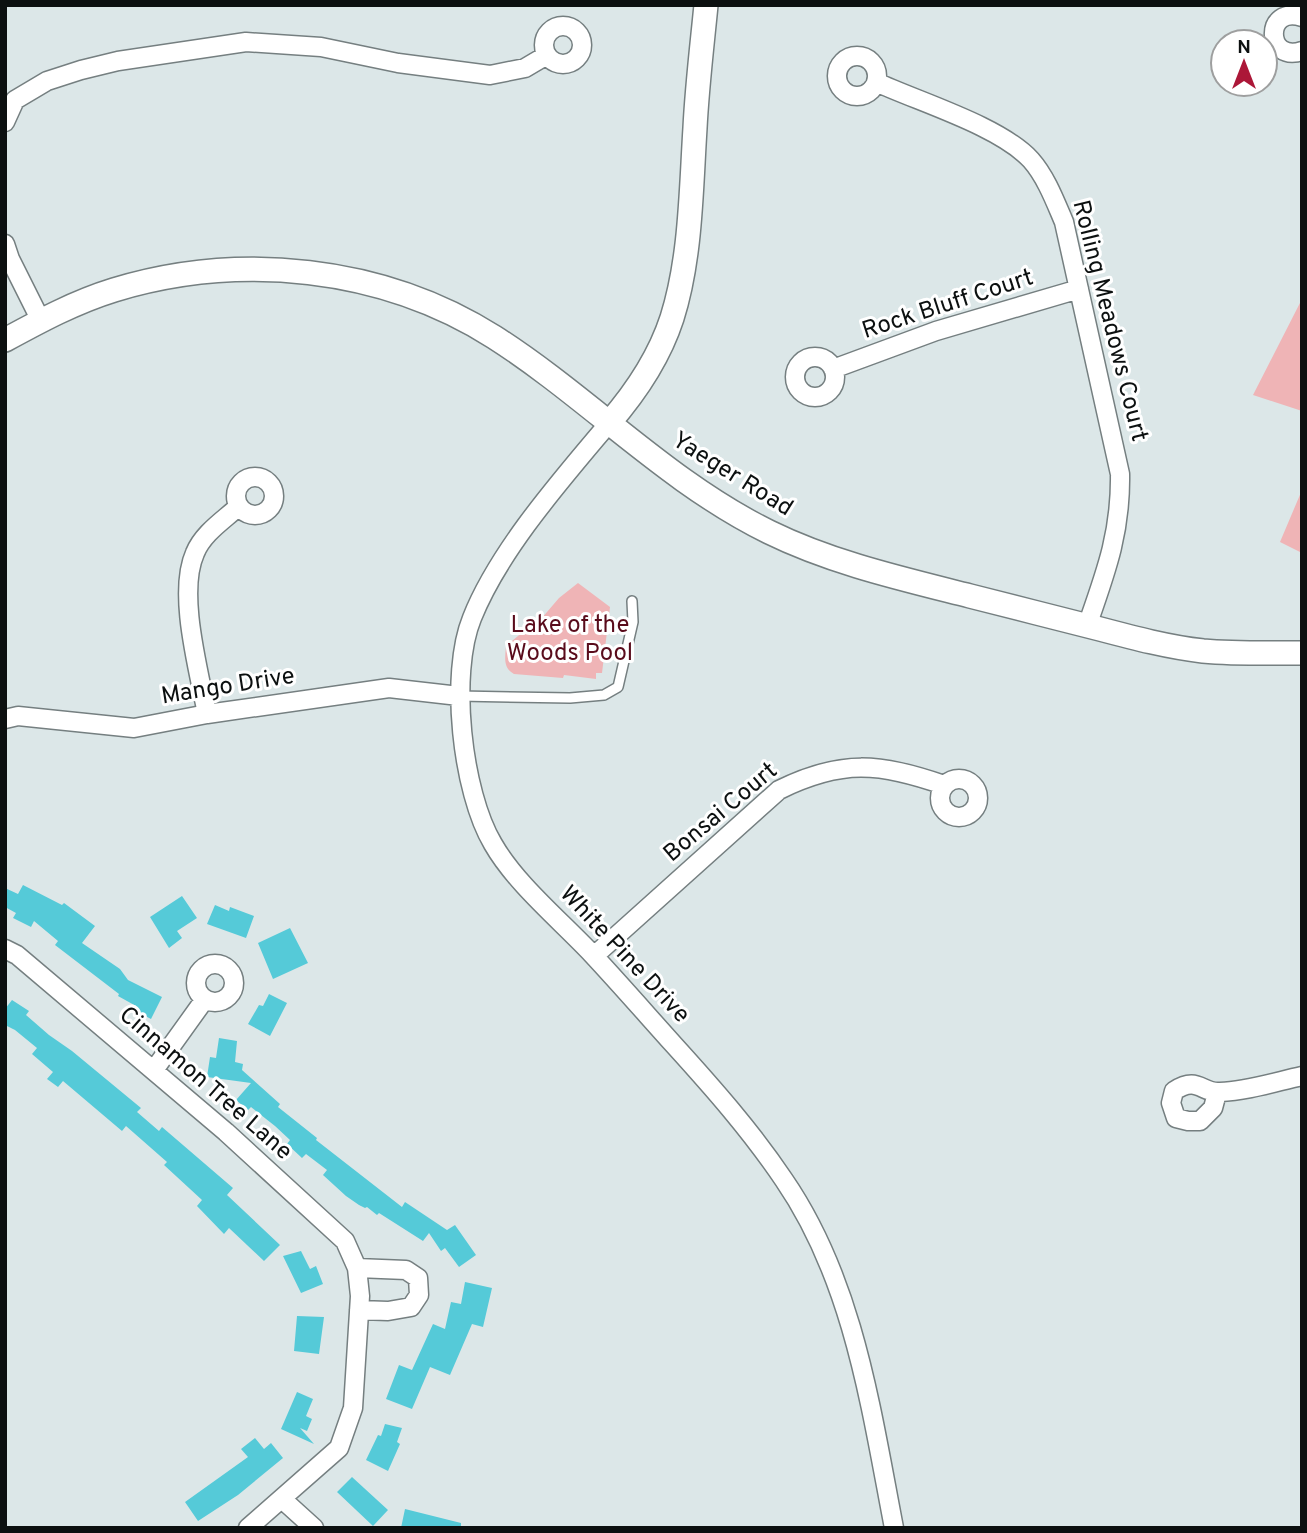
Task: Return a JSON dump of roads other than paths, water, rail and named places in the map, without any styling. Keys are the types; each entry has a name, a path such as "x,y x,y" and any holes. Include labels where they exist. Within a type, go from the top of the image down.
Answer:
{"street":[{"path":"609,423 630,399 654,360 672,317 680,285 689,219 699,59 706,5"},
{"path":"1302,17 1294,15 1282,18 1273,35 1275,42 1284,51 1290,54 1302,51"},
{"path":"5,122 10,97 47,81 130,59 246,42 321,47 398,63 489,75 525,68 547,55"},
{"name":"Rolling Meadows Court","path":"876,82 1012,144 1031,160 1049,188 1064,222 1120,474 1121,506 1112,553 1087,626"},
{"path":"5,244 41,321"},
{"name":"Yaeger Road","path":"5,340 110,291 185,273 262,269 311,272 348,279 421,300 472,325 518,354 716,502 769,533 795,544 884,573 1171,646 1203,651 1302,653"},
{"name":"Rock Bluff Court","path":"833,369 936,331 1079,289"},
{"name":"White Pine Drive","path":"609,423 530,521 494,575 471,620 462,663 459,696 470,782 493,846 517,876 594,956 738,1116 786,1182 820,1243 835,1279 871,1409 894,1528"},
{"path":"207,714 190,624 189,576 194,553 204,537 239,506"},
{"name":"Mango Drive","path":"5,719 18,716 134,728 207,714 389,688 459,696"},
{"name":"Bonsai Court","path":"594,956 779,790 804,777 834,768 871,767 903,771 944,785"},
{"name":"Cinnamon Tree Lane","path":"5,950 16,955 154,1070 345,1241 357,1268 359,1310 353,1408 339,1448 248,1528"},
{"path":"154,1070 205,999"},
{"path":"1217,1093 1302,1076"},
{"path":"357,1268 406,1270 418,1278 419,1295 411,1307 388,1311 359,1310"},
{"path":"282,1499 314,1528"}],"lane":[{"path":"459,696 570,698 604,695 618,687 633,622 632,601"}],"park label":[{"name":"Lake of the Woods Pool","path":"570,640"}]}
